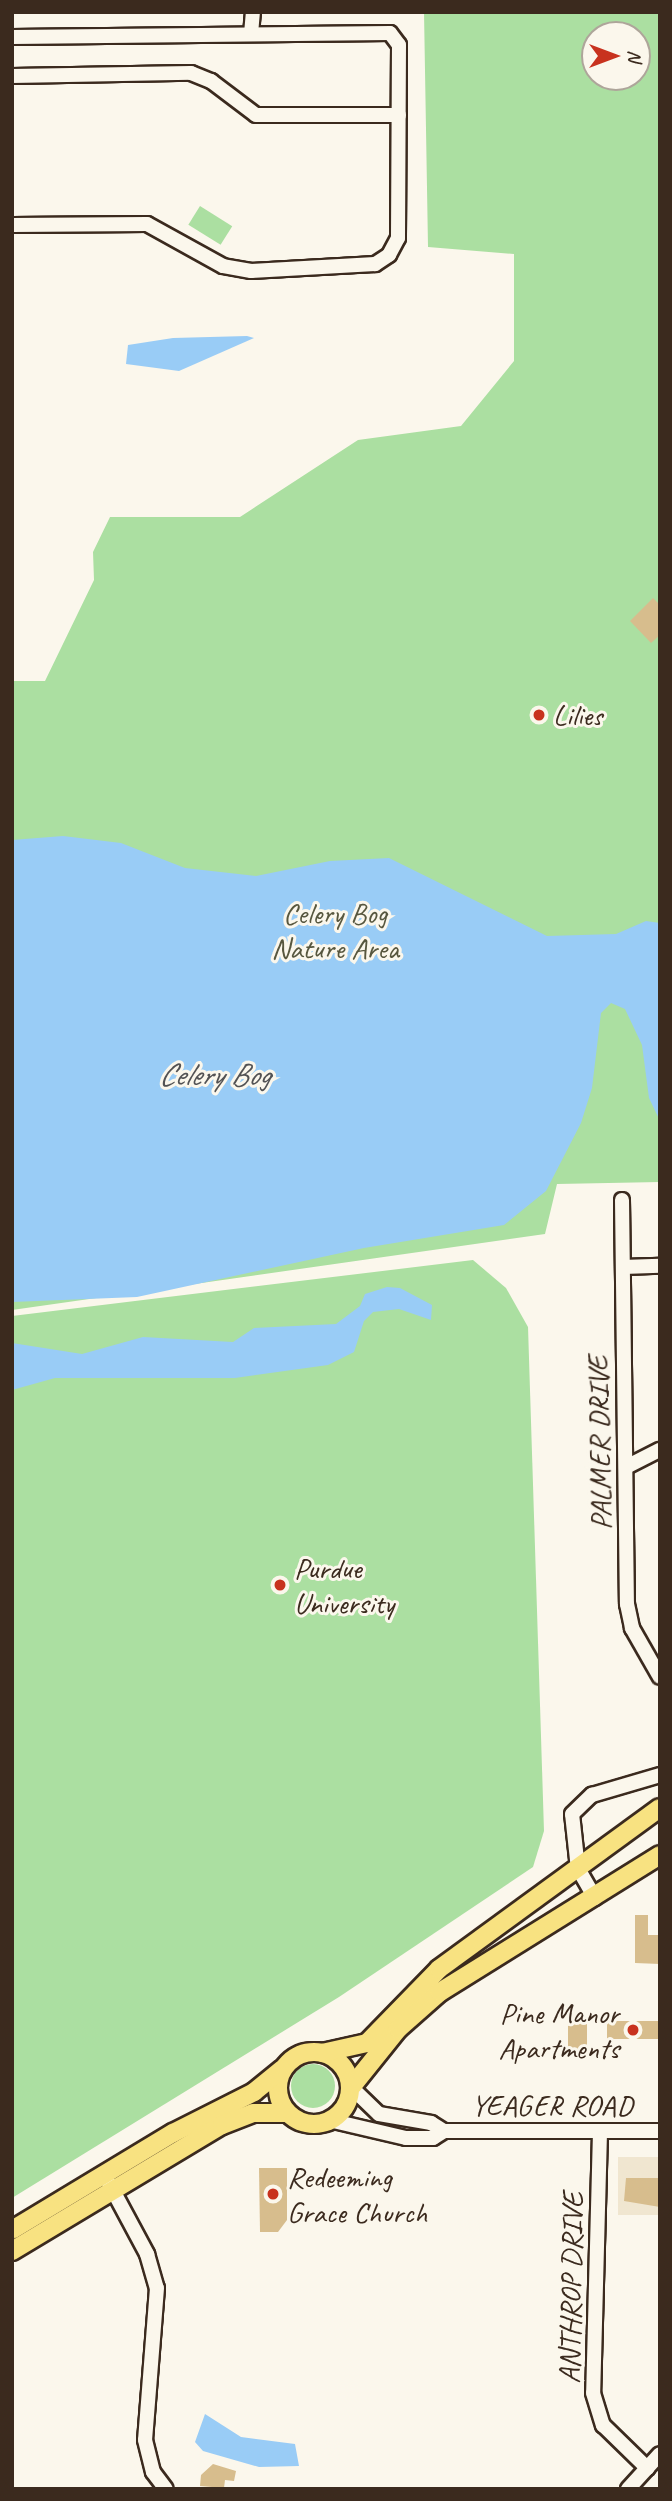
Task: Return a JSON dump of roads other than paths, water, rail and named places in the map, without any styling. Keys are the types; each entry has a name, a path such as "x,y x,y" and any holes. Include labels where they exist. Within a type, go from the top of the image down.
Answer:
{"main road":[{"path":"12,2251 104,2184 254,2092 300,2054 322,2053 367,2043 439,1969 660,1808"},
{"path":"12,2230 240,2117 287,2113 329,2120 343,2110 353,2087 398,2029 440,1992 660,1855"},
{"path":"322,2053 341,2066 353,2087"},
{"path":"282,2069 277,2092 287,2113"}],"street":[{"path":"251,34 253,12"},
{"path":"12,37 390,33 399,45 398,238 389,255 375,264 251,271 223,266 147,224 12,225"},
{"path":"12,76 191,73 211,81 256,115 399,115"},
{"name":"PALMER DRIVE","path":"622,1200 629,1616 660,1677"},
{"path":"623,1267 660,1266"},
{"path":"626,1467 660,1450"},
{"path":"594,1898 578,1869 570,1821 578,1805 593,1795 660,1775"},
{"name":"YEAGER ROAD","path":"353,2087 379,2114 431,2123 444,2131 660,2131"},
{"name":"YEAGER ROAD","path":"329,2120 406,2138 433,2138 444,2131"},
{"name":"ANTHROP DRIVE","path":"600,2132 593,2393 603,2425 647,2468"},
{"path":"104,2184 132,2229 157,2288 145,2440 149,2463 164,2488"},
{"path":"628,2489 660,2454"}],"water":[{"path":"173,338 254,338 179,371 126,364 128,345"},
{"name":"Celery Bog","path":"63,836 121,843 185,868 256,876 330,861 389,858 547,936 616,934 646,921 660,923 660,1121 649,1098 642,1045 625,1009 611,1003 601,1013 592,1088 581,1123 546,1191 504,1225 364,1248 137,1297 12,1302 12,840"},
{"path":"387,1287 400,1288 432,1305 431,1320 399,1309 373,1312 364,1321 354,1352 328,1365 235,1378 55,1378 12,1390 12,1343 82,1354 143,1337 233,1342 254,1328 336,1324 360,1306 365,1294"},
{"path":"205,2414 241,2437 295,2444 299,2466 259,2467 203,2451 195,2442"}],"place":[{"name":"Lilies","path":"539,715"},
{"name":"Purdue University","path":"280,1585"},
{"name":"Pine Manor Apartments","path":"633,2030"},
{"name":"Redeeming Grace Church","path":"273,2194"}],"park label":[{"name":"Celery Bog Nature Area","path":"335,930"}]}
